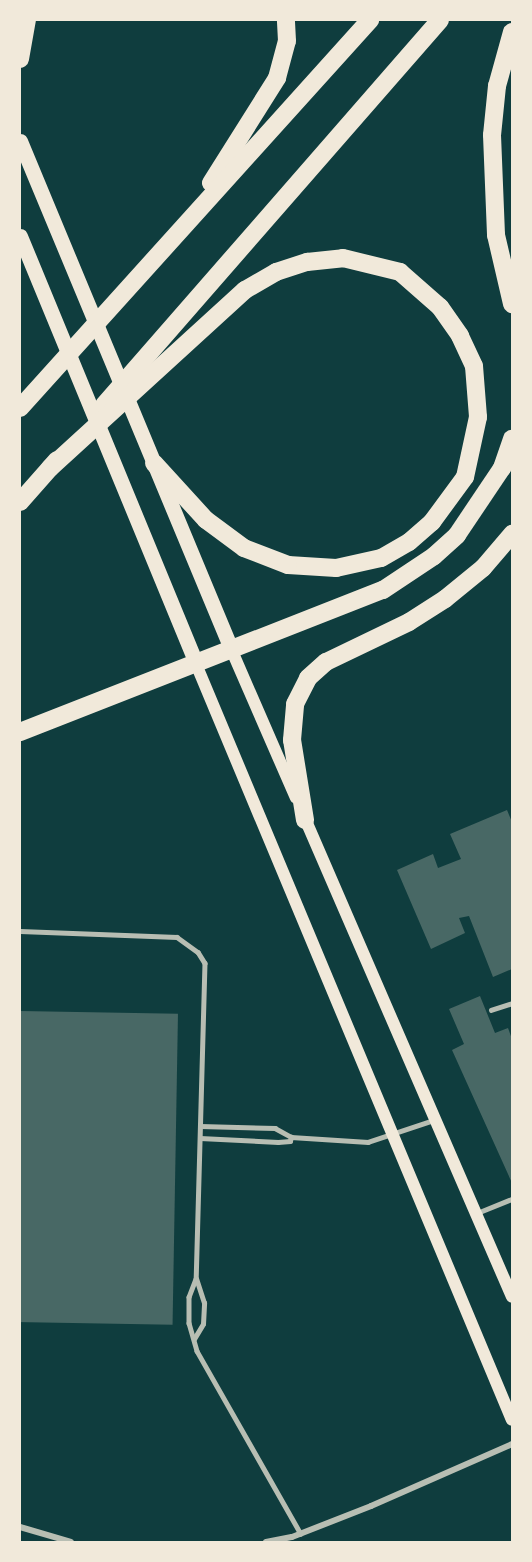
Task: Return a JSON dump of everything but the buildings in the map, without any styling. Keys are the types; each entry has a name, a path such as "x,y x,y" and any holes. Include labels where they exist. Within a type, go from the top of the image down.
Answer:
{"highway":[{"path":"20,59 27,20"},
{"path":"142,274 213,179 264,102 284,57 286,20"},
{"path":"23,405 370,20"},
{"path":"20,502 440,20"},
{"path":"513,32 497,86 492,165 496,235 513,304"},
{"path":"50,468 245,290 276,272 307,262 344,258 378,264 417,284 460,336 474,366 478,393 474,450 465,477 449,502 409,542 381,558 336,568 288,565 244,549 206,520 154,463"},
{"path":"20,732 383,590 434,556 480,505 502,468 513,439"},
{"path":"305,819 292,740 296,704 308,678 326,662 409,622 445,599 483,568 513,534"}],"main road":[{"path":"20,141 232,651 513,1297"},
{"path":"20,236 196,664 513,1420"}],"street":[{"path":"266,1542 301,1534 513,1444"},
{"path":"20,1527 71,1542"}],"lane":[{"path":"20,931 177,937 198,952 204,963 196,1279 189,1297 189,1323 194,1339 301,1534"},
{"path":"491,1010 510,1004"},
{"path":"200,1126 275,1128 291,1137 368,1142 394,1136 435,1119"},
{"path":"200,1138 278,1142 290,1141 291,1137"},
{"path":"477,1213 513,1200"},
{"path":"194,1339 203,1324 204,1303 196,1279"}]}
